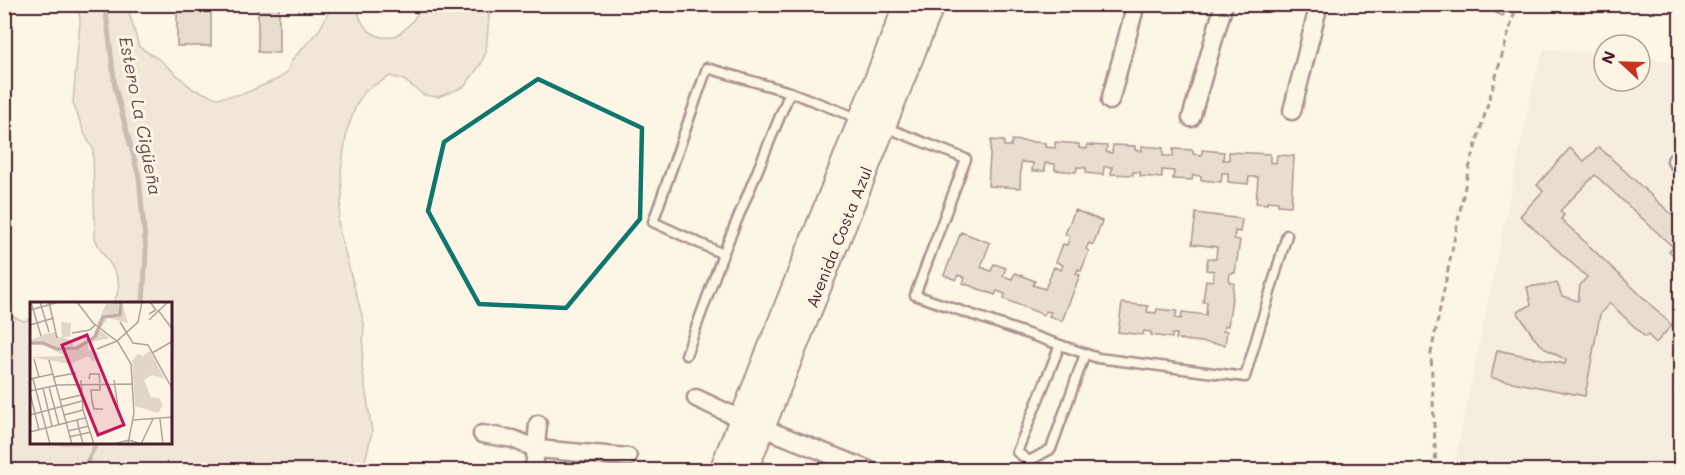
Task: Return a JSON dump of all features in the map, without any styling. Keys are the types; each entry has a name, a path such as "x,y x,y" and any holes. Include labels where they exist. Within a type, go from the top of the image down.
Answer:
{"street":[{"name":"Avenida Costa Azul","path":"872,123 907,4"},
{"name":"Avenida Costa Azul","path":"722,471 752,424 872,123 932,4"},
{"path":"1110,101 1136,4"},
{"path":"1191,118 1224,4"},
{"path":"1292,111 1319,4"},
{"path":"696,398 752,424 869,471"},
{"path":"534,471 538,424"},
{"name":"Avenida Costa Azul","path":"745,471 752,424"},
{"path":"482,434 513,439 537,448 628,457"}],"lane":[{"path":"723,254 653,222 707,68 790,92 966,159 915,295 1098,358 1245,377 1287,235"},
{"path":"686,355 723,254 790,92"},
{"path":"1029,461 1017,452 1060,345"},
{"path":"1024,471 1029,461 1051,449 1085,354"}],"path":[{"path":"1436,471 1431,353 1468,172 1517,4"}],"highlighted area":[{"path":"538,79 642,128 640,219 566,308 479,304 428,211 444,142"}],"shaded area":[{"path":"78,5 127,5 139,47 160,60 193,89 217,98 243,94 278,79 287,72 292,60 320,29 332,5 358,5 360,19 368,30 387,37 398,34 407,27 421,5 490,5 486,52 481,64 464,87 438,97 424,95 404,80 390,76 366,90 357,103 347,130 341,171 342,197 338,220 364,323 362,366 372,432 363,470 5,470 5,281 10,287 11,316 24,321 30,319 30,445 172,445 172,302 113,302 119,286 117,278 95,238 93,149 73,103 80,21"},
{"path":"1544,49 1592,53 1592,93 1652,93 1652,60 1680,63 1680,142 1667,167 1680,178 1680,470 1453,470 1533,85"}],"building":[{"path":"177,4 211,4 211,46 177,46"},
{"path":"258,4 279,4 279,53 258,52"},
{"path":"1492,4 1508,4 1503,16 1489,10"},
{"path":"991,140 1004,141 1004,146 1011,146 1012,140 1046,143 1045,147 1055,148 1055,142 1079,144 1079,148 1087,149 1087,145 1107,146 1106,152 1112,153 1113,145 1135,146 1135,150 1142,151 1142,146 1163,148 1163,156 1173,156 1173,149 1193,150 1193,154 1202,155 1202,150 1224,152 1223,160 1229,160 1229,152 1270,154 1270,162 1276,163 1277,155 1294,156 1291,206 1267,201 1267,204 1256,203 1258,177 1249,177 1248,184 1228,182 1228,173 1222,173 1221,182 1201,180 1201,176 1193,175 1192,180 1173,179 1174,171 1162,170 1162,178 1140,176 1140,172 1133,172 1133,175 1111,174 1112,167 1104,167 1103,175 1086,173 1086,168 1077,167 1076,172 1055,170 1055,164 1045,163 1045,171 1032,171 1033,163 1021,162 1020,188 988,186"},
{"path":"1599,147 1680,222 1680,261 1669,251 1673,247 1595,175 1560,211 1564,215 1561,219 1672,325 1656,343 1648,335 1645,337 1610,303 1600,314 1585,396 1491,378 1497,350 1565,364 1566,360 1546,349 1536,340 1517,312 1531,305 1527,287 1557,283 1562,296 1578,301 1580,285 1587,277 1520,216 1543,191 1537,185 1570,148 1584,161"},
{"path":"1075,210 1102,221 1093,245 1089,243 1086,249 1089,251 1081,271 1078,269 1076,274 1080,275 1062,321 1049,316 1051,312 1046,311 1044,315 1004,299 1005,294 997,291 995,295 963,283 965,278 958,275 956,280 944,275 961,232 990,243 981,267 991,271 994,264 1006,268 1003,276 1012,279 1015,273 1035,281 1033,285 1045,289 1054,267 1061,270 1063,265 1056,262 1063,244 1067,245 1070,236 1065,234"},
{"path":"1196,213 1242,219 1240,232 1235,231 1234,239 1240,240 1235,273 1230,273 1229,282 1234,283 1228,326 1224,326 1223,331 1227,331 1225,345 1176,339 1177,334 1172,334 1172,338 1151,335 1151,332 1144,331 1143,335 1118,332 1122,303 1148,306 1147,312 1156,313 1157,309 1177,311 1175,318 1181,319 1182,312 1206,315 1207,302 1203,302 1206,280 1213,281 1214,271 1206,270 1208,258 1216,259 1217,247 1192,244"},
{"path":"1680,362 1680,392 1674,390"}],"waterway":[{"name":"Estero La Cigüeña","path":"105,4 115,87 139,177 146,251 143,302"},
{"name":"Estero La Cigüeña","path":"83,470 96,445"}]}
